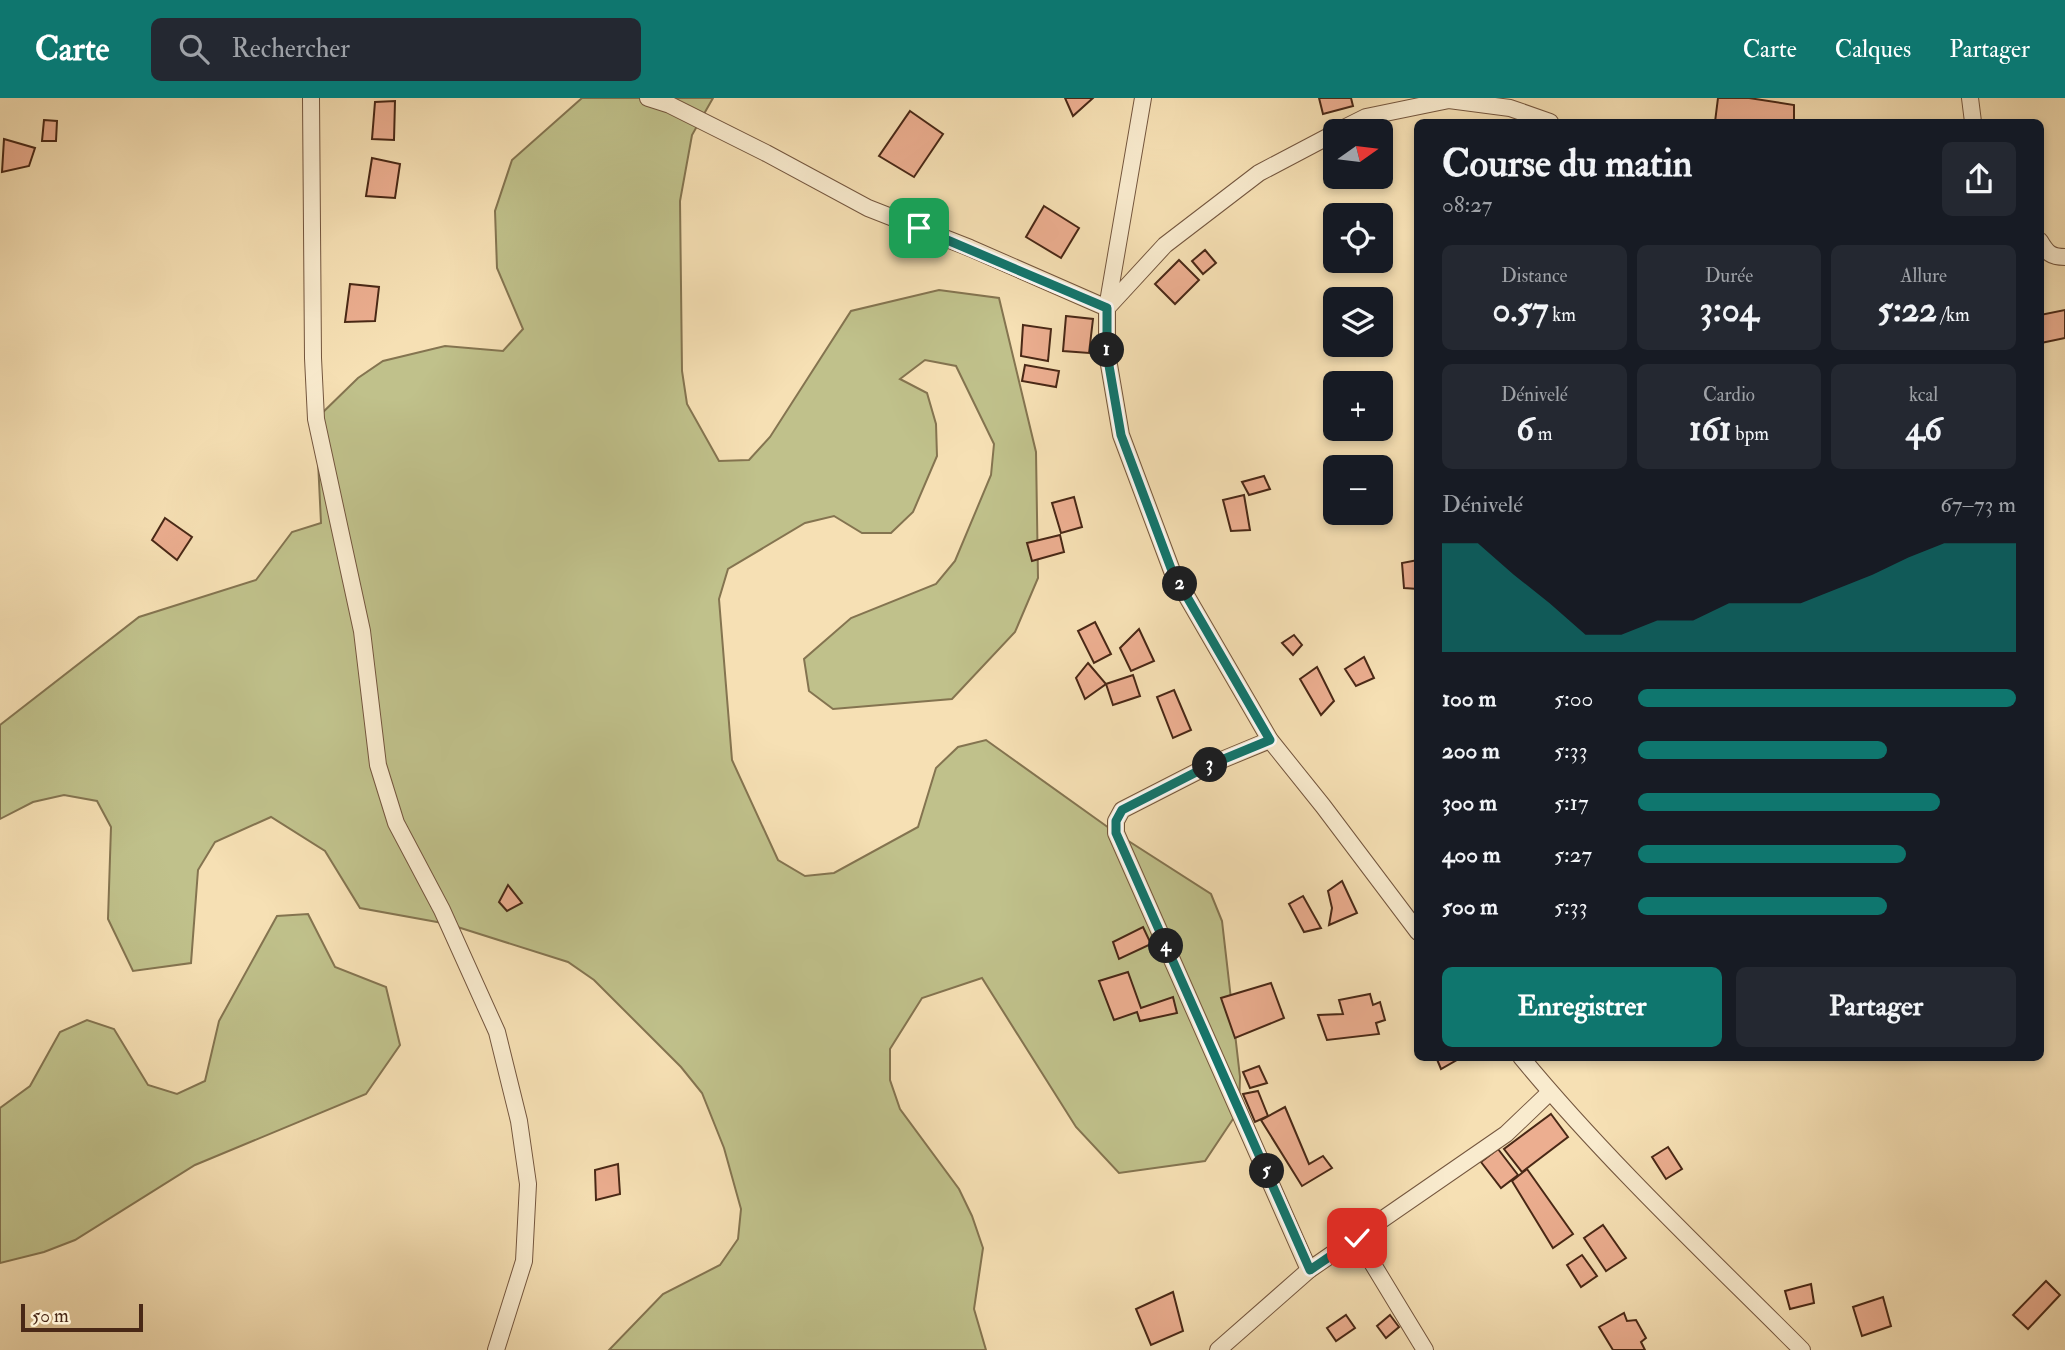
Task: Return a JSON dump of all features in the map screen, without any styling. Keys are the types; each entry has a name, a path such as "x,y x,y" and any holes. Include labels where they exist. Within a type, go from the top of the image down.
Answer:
{"street":[{"path":"311,98 316,419 362,631 378,765 396,823 442,910 498,1032 523,1146 528,1184 524,1261 496,1350"},
{"path":"648,98 754,147 868,208 970,248 1107,308"},
{"path":"1143,98 1107,308 1107,354 1121,435 1172,571 1270,740 1414,927"},
{"path":"1970,98 1973,119"},
{"path":"1362,119 1450,100 1510,108 1541,119"},
{"path":"1107,308 1175,237 1259,173 1323,139"},
{"path":"2044,247 2054,257 2065,257"},
{"path":"1270,740 1212,764 1122,810 1116,821 1116,833 1310,1270"},
{"path":"1524,1061 1550,1092 1802,1350"},
{"path":"1218,1350 1310,1270 1506,1134 1550,1092"},
{"path":"1357,1238 1425,1350"}],"green space":[{"path":"582,98 713,98 692,135 680,201 682,371 687,404 719,461 749,460 770,437 851,311 939,290 999,298 1036,452 1038,578 1015,632 952,699 833,709 809,691 804,659 851,618 936,584 955,561 991,475 994,444 956,366 925,360 900,379 927,393 936,424 937,456 913,512 891,533 862,533 834,516 805,523 728,569 719,599 732,760 778,860 805,876 834,873 918,827 936,768 958,747 986,740 1116,833 1211,894 1222,921 1240,1077 1239,1110 1205,1161 1119,1173 1076,1127 982,978 922,998 890,1049 890,1080 900,1109 959,1189 983,1248 974,1309 986,1350 609,1350 663,1294 720,1265 738,1239 741,1209 724,1148 702,1093 681,1067 594,980 568,962 448,924 360,908 325,851 271,817 215,842 198,870 191,963 133,971 108,919 111,827 97,801 64,795 33,802 0,819 0,725 139,617 256,580 292,532 321,523 316,419 358,378 383,361 445,346 503,351 523,329 497,268 495,211 512,160"},
{"path":"308,914 335,967 386,987 400,1045 366,1094 195,1165 75,1240 44,1252 0,1263 0,1108 30,1086 60,1032 87,1020 114,1029 148,1085 177,1094 205,1081 219,1021 277,916"}],"building":[{"path":"1065,98 1093,98 1073,116"},
{"path":"1319,98 1351,98 1353,106 1323,114"},
{"path":"1718,98 1749,98 1794,105 1794,119 1715,119"},
{"path":"395,101 394,140 372,139 375,102"},
{"path":"910,111 943,134 914,177 879,156"},
{"path":"44,120 57,121 56,141 42,141"},
{"path":"4,139 35,148 29,166 2,172"},
{"path":"372,158 400,164 395,198 366,196"},
{"path":"1044,206 1079,228 1061,258 1026,237"},
{"path":"1205,250 1216,263 1203,274 1192,261"},
{"path":"1179,260 1199,280 1175,304 1155,284"},
{"path":"350,284 379,287 375,321 345,322"},
{"path":"2065,310 2065,338 2044,342 2044,314"},
{"path":"1066,316 1093,319 1089,353 1063,351"},
{"path":"1023,325 1051,329 1048,361 1021,356"},
{"path":"1025,365 1059,371 1056,387 1022,381"},
{"path":"1264,476 1270,489 1249,495 1242,482"},
{"path":"1244,495 1250,530 1231,531 1223,500"},
{"path":"1074,497 1082,527 1061,533 1052,503"},
{"path":"165,518 192,537 177,560 152,540"},
{"path":"1060,535 1064,552 1032,561 1027,543"},
{"path":"1414,561 1414,589 1404,588 1402,563"},
{"path":"1095,622 1111,654 1094,663 1078,631"},
{"path":"1139,629 1154,661 1131,671 1120,648"},
{"path":"1294,635 1302,645 1293,655 1282,643"},
{"path":"1364,657 1374,678 1356,686 1345,669"},
{"path":"1088,663 1106,684 1085,699 1076,678"},
{"path":"1317,667 1334,701 1321,715 1300,679"},
{"path":"1133,675 1140,696 1113,705 1106,684"},
{"path":"1174,690 1191,730 1173,738 1157,697"},
{"path":"1342,881 1357,913 1329,925 1332,908 1328,891"},
{"path":"508,885 522,903 507,911 499,902"},
{"path":"1303,896 1321,928 1304,932 1289,904"},
{"path":"1143,927 1151,944 1119,959 1113,942"},
{"path":"1128,972 1141,1008 1173,997 1177,1013 1140,1021 1137,1012 1114,1020 1099,981"},
{"path":"1271,983 1284,1018 1235,1038 1221,998"},
{"path":"1370,994 1373,1005 1380,1002 1385,1020 1376,1023 1379,1034 1327,1040 1318,1015 1343,1014 1339,1000"},
{"path":"1438,1061 1455,1061 1441,1069"},
{"path":"1259,1066 1267,1083 1250,1088 1243,1072"},
{"path":"1258,1091 1268,1116 1255,1122 1243,1094"},
{"path":"1285,1107 1309,1164 1323,1156 1332,1168 1302,1186 1261,1120"},
{"path":"1551,1114 1568,1137 1522,1172 1504,1149"},
{"path":"1668,1147 1682,1169 1666,1179 1652,1157"},
{"path":"1498,1149 1518,1175 1501,1188 1481,1162"},
{"path":"618,1164 620,1194 596,1200 595,1170"},
{"path":"1527,1169 1573,1234 1553,1248 1512,1181"},
{"path":"1603,1225 1626,1258 1606,1271 1584,1238"},
{"path":"1582,1255 1597,1276 1581,1287 1567,1265"},
{"path":"2046,1281 2060,1295 2028,1329 2013,1315"},
{"path":"1811,1284 1814,1303 1790,1309 1785,1291"},
{"path":"1173,1292 1183,1331 1151,1345 1136,1309"},
{"path":"1883,1297 1891,1326 1862,1336 1853,1307"},
{"path":"1624,1313 1627,1321 1636,1320 1646,1338 1641,1342 1645,1350 1613,1350 1599,1327"},
{"path":"1346,1315 1355,1328 1336,1341 1327,1328"},
{"path":"1390,1315 1399,1327 1386,1338 1377,1326"}],"route":[{"path":"919,228 1107,308 1107,354 1121,435 1172,571 1270,740 1212,764 1122,810 1116,821 1116,833 1310,1270 1357,1238"}]}
